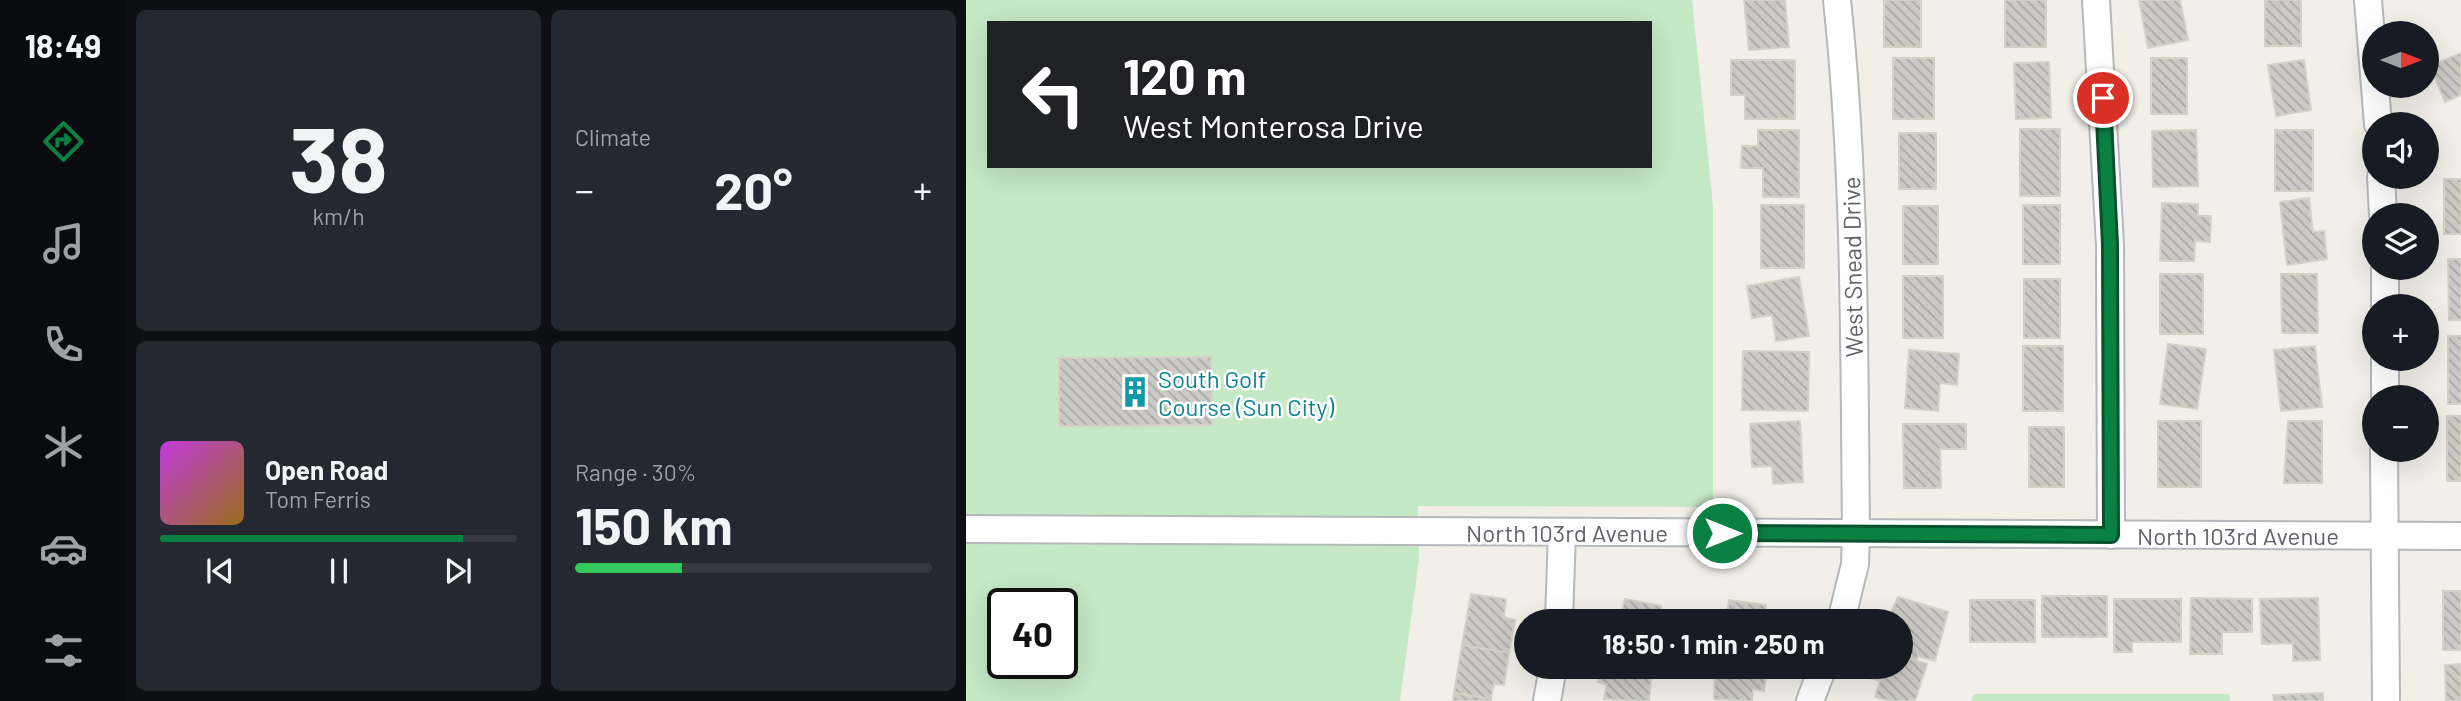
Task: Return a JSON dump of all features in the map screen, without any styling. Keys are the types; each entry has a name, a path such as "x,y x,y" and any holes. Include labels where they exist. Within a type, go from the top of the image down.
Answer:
{"street":[{"name":"West Snead Drive","path":"1837,0 1848,107 1853,226 1856,534 1855,564 1844,609"},
{"path":"2096,0 2110,232 2111,535"},
{"path":"2368,0 2377,112"},
{"path":"2385,462 2383,536 2386,701"},
{"name":"North 103rd Avenue","path":"966,529 2461,536"},
{"path":"1559,609 1562,532"},
{"path":"1547,701 1551,679"},
{"path":"1810,701 1818,679"}],"green space":[{"name":"South Golf Course (Sun City)","path":"966,0 1692,0 1713,206 1713,507 1418,506 1419,559 1400,701 966,701"},
{"path":"1974,694 2229,694 2230,701 1971,701"}],"building":[{"path":"1744,0 1785,0 1789,47 1749,50"},
{"path":"1884,0 1921,0 1921,47 1884,47"},
{"path":"2005,0 2046,0 2046,47 2005,47"},
{"path":"2139,0 2180,0 2188,40 2148,48"},
{"path":"2265,0 2301,0 2301,46 2265,46"},
{"path":"2461,53 2461,95 2445,102 2440,90 2440,62"},
{"path":"1893,58 1934,58 1934,119 1893,119"},
{"path":"2151,58 2187,58 2187,114 2151,114"},
{"path":"1731,60 1795,60 1795,119 1745,119 1745,95 1731,95"},
{"path":"2304,60 2311,110 2276,116 2268,65"},
{"path":"2049,62 2051,118 2016,119 2014,63"},
{"path":"2020,129 2060,129 2060,196 2020,196"},
{"path":"1758,130 1799,130 1799,197 1763,197 1763,168 1741,168 1742,146 1758,146"},
{"path":"2196,130 2198,186 2153,187 2152,131"},
{"path":"2275,130 2313,130 2313,191 2275,191"},
{"path":"1899,133 1936,133 1936,189 1899,189"},
{"path":"2444,179 2461,179 2461,234 2444,234"},
{"path":"2309,198 2313,232 2324,231 2327,259 2287,265 2280,202"},
{"path":"2162,203 2198,204 2198,216 2211,216 2210,242 2195,241 2194,261 2160,261"},
{"path":"1761,205 1804,205 1804,268 1761,268"},
{"path":"2023,205 2060,205 2060,264 2023,264"},
{"path":"1903,206 1938,206 1938,264 1903,264"},
{"path":"2448,259 2461,259 2461,320 2449,320"},
{"path":"2160,274 2203,274 2203,334 2160,334"},
{"path":"2281,274 2317,274 2318,333 2282,333"},
{"path":"1903,276 1943,276 1943,338 1903,338"},
{"path":"1799,277 1809,336 1776,341 1772,315 1752,318 1747,286"},
{"path":"2024,279 2060,279 2060,338 2024,338"},
{"path":"2448,336 2461,336 2461,404 2448,404"},
{"path":"2168,344 2206,349 2197,409 2160,404"},
{"path":"2023,346 2063,346 2063,411 2023,411"},
{"path":"2315,346 2322,407 2281,411 2274,350"},
{"path":"1909,350 1959,354 1957,385 1940,383 1938,411 1905,408"},
{"path":"1743,351 1809,352 1808,411 1742,410"},
{"name":"South Golf Course (Sun City)","path":"1211,357 1212,425 1059,426 1059,358"},
{"path":"2447,416 2461,416 2461,481 2447,481"},
{"path":"1800,421 1803,482 1773,484 1772,466 1752,467 1750,424"},
{"path":"2158,421 2201,421 2201,487 2158,487"},
{"path":"2288,421 2322,421 2322,483 2284,483"},
{"path":"1903,424 1966,424 1966,449 1940,449 1941,488 1904,488"},
{"path":"2029,427 2064,427 2064,487 2029,487"},
{"path":"2443,591 2461,591 2461,650 2443,650"},
{"path":"1471,594 1506,599 1504,617 1514,620 1509,653 1462,645"},
{"path":"2042,596 2107,596 2107,637 2042,637"},
{"path":"1898,597 1948,612 1935,661 1918,656 1916,661 1913,660 1913,609 1892,609"},
{"path":"2191,598 2252,599 2252,632 2222,632 2222,654 2190,654"},
{"path":"2318,598 2320,660 2293,661 2293,643 2262,644 2260,599"},
{"path":"1625,599 1661,606 1660,609 1622,609"},
{"path":"2114,599 2181,599 2181,642 2132,642 2132,652 2114,652"},
{"path":"1729,600 1766,605 1766,609 1728,609"},
{"path":"1970,600 2035,600 2035,642 1970,642"},
{"path":"1462,645 1509,653 1504,685 1494,684 1491,699 1454,693"},
{"path":"1913,660 1927,664 1915,701 1890,701 1875,697 1880,681 1873,679 1913,679"},
{"path":"2461,664 2461,701 2446,701 2445,665"},
{"path":"1599,679 1651,679 1649,701 1604,699 1607,684 1598,682"},
{"path":"1715,679 1766,679 1764,691 1753,689 1752,701 1714,699"},
{"path":"1454,693 1491,699 1491,701 1453,701"},
{"path":"2323,693 2323,701 2274,701 2273,695"}],"place":[{"name":"South Golf Course (Sun City)","path":"1135,392"}],"route":[{"path":"1722,533 2111,535 2110,245 2103,98"}]}
